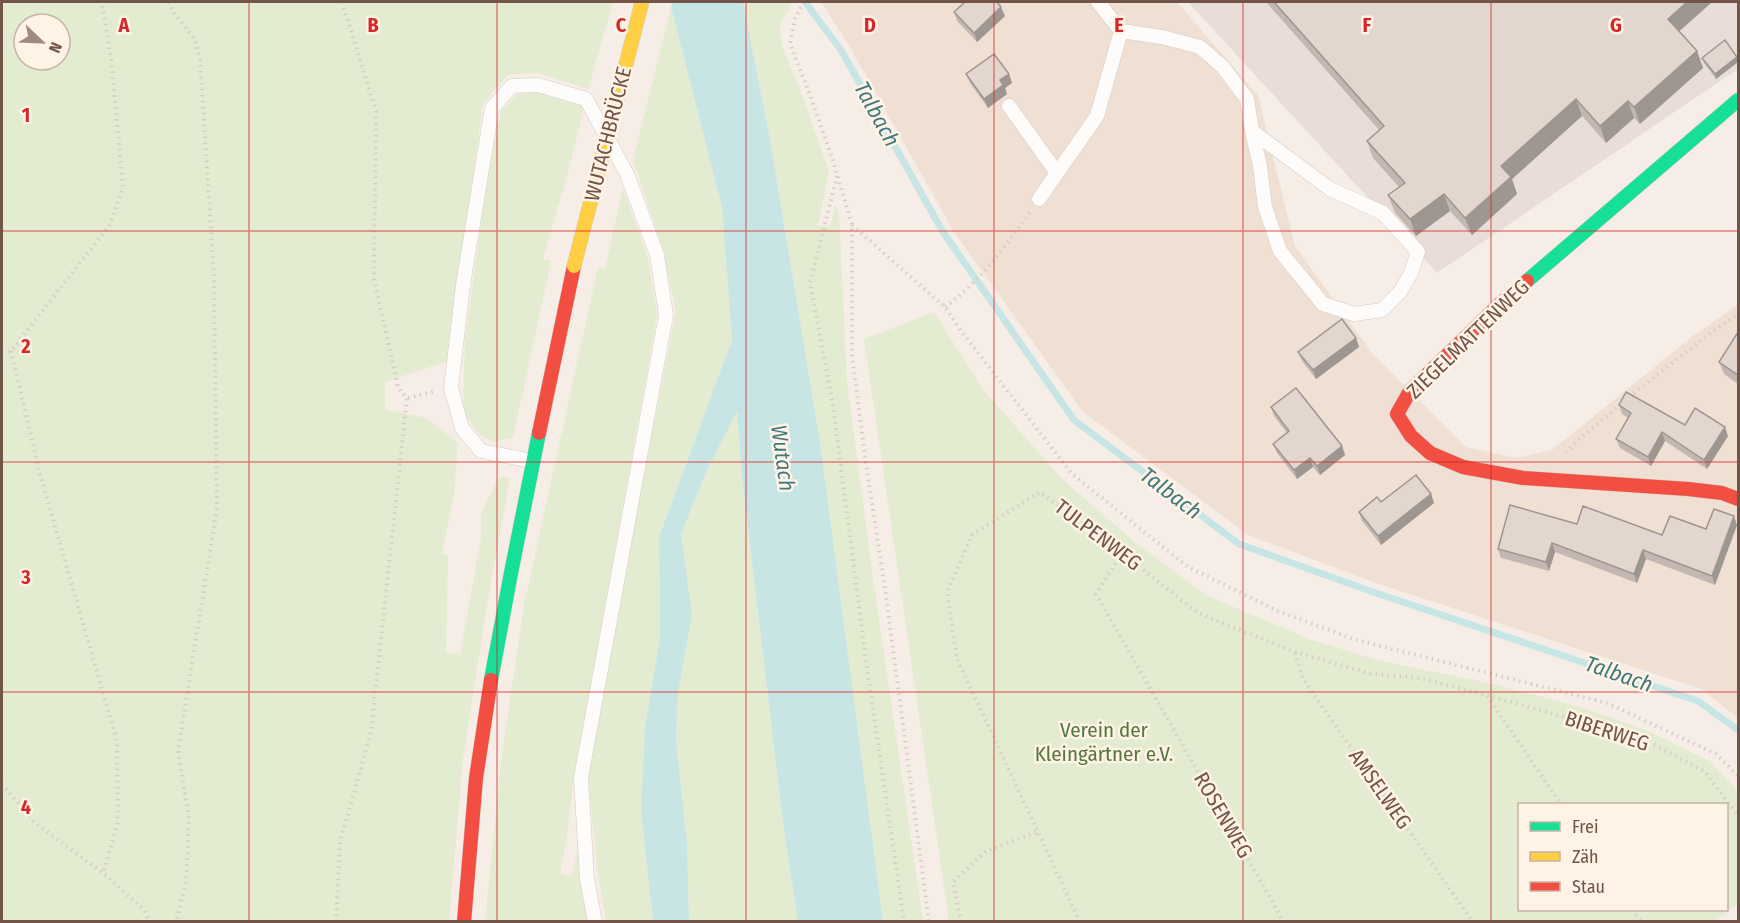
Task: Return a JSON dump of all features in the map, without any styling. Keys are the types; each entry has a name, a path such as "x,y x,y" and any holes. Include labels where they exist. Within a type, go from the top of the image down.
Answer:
{"main road":[{"name":"WUTACHBRÜCKE","path":"464,921 479,760 505,601 532,461 574,266 642,2"},
{"name":"ZIEGELMATTENWEG","path":"1738,100 1501,303 1410,391 1397,414 1410,436 1430,453 1463,466 1523,478 1688,489 1722,493 1738,499"}],"lane":[{"path":"1098,2 1121,31 1162,37 1200,47 1223,67 1247,99 1252,131 1260,166 1265,207 1280,250 1323,304 1354,314 1382,310 1400,292 1411,273 1418,252 1383,213 1330,189 1252,131"},
{"path":"1039,199 1097,116 1121,31"},
{"path":"532,461 481,450 462,428 451,388 463,285 492,108 512,86 538,85 586,99 627,174 657,255 666,315 581,778 586,879 595,921"},
{"path":"1009,106 1057,173"}],"path":[{"path":"2,352 11,351 109,226 123,188 111,58 102,2"},
{"path":"169,2 174,13 195,39 200,59 214,277 217,508 178,752 189,819 186,882 176,921"},
{"path":"336,921 340,842 371,732 406,398 398,387 374,279 376,111 342,2"},
{"path":"804,2 795,18 790,44 807,87 852,225 852,356 929,921"},
{"path":"837,176 810,283 833,405 904,921"},
{"path":"945,307 960,296 1000,254 1039,199"},
{"path":"852,225 945,307 1072,474 1188,567 1278,611 1353,639 1607,704 1716,754 1738,776"},
{"path":"1559,480 1565,454 1578,440 1629,397 1738,314"},
{"path":"11,351 40,474 117,741 118,822 103,873"},
{"path":"406,398 451,388"},
{"name":"TULPENWEG","path":"1080,921 957,659 947,593 972,536 1040,492 1198,613 1295,652 1371,674 1419,678 1486,695"},
{"name":"ROSENWEG","path":"1122,553 1096,594 1284,921"},
{"name":"AMSELWEG","path":"1295,652 1303,679 1473,921"},
{"path":"1486,695 1560,803"},
{"name":"BIBERWEG","path":"1486,695 1644,739 1705,772 1738,816"},
{"path":"2,784 35,823 103,873 144,910 150,921"},
{"path":"961,921 953,882 986,851 1037,832"}],"shaded area":[{"path":"821,2 1177,2 1258,95 1295,246 1373,354 1466,447 1516,458 1552,450 1694,335 1738,305 1738,718 1701,689 1376,583 1248,535 1083,412 954,232 848,44"},
{"path":"1188,2 1738,2 1738,69 1437,273"}],"green space":[{"path":"2,2 613,2 588,89 538,73 509,74 483,103 448,361 385,382 385,409 426,418 458,443 454,495 442,554 448,556 446,653 460,655 481,538 481,514 499,477 510,478 463,758 449,921 2,922"},
{"path":"743,2 793,2 780,24 782,45 829,171 818,225 830,227 835,205 839,212 847,382 923,921 883,921 820,442 770,139"},
{"path":"671,7 722,207 732,340 659,537 660,638 645,727 641,809 653,921 606,921 599,881 588,779 626,567 676,312 664,253 633,160"},
{"path":"536,92 560,95 584,107 543,259 551,261 513,438 492,442 480,435 463,412 465,340 488,175 501,111 518,94"},
{"path":"623,188 648,259 657,316 573,782 567,837 560,873 572,876 578,848 590,921 485,922 501,761 524,605 598,267 605,269"},
{"name":"Verein der Kleingärtner e.V.","path":"934,312 982,388 1062,479 1138,545 1208,596 1309,639 1377,660 1489,683 1577,706 1646,730 1711,762 1738,791 1738,904 1713,922 949,921 864,339"},
{"path":"737,410 742,478 784,831 798,921 689,921 687,843 676,741 681,534 707,470"}],"water":[{"name":"Wutach","path":"673,2 743,2 770,139 820,442 883,921 798,921 784,831 742,478 737,411 707,470 681,534 692,615 678,691 676,740 687,843 689,921 653,921 641,810 645,727 660,638 659,537 732,340 722,207 671,7"}],"building":[{"path":"965,2 997,2 1001,7 974,33 954,12"},
{"path":"1274,2 1687,2 1668,19 1697,51 1634,107 1628,101 1600,126 1576,99 1501,166 1511,177 1465,218 1444,194 1410,219 1388,195 1405,183 1367,141 1384,126"},
{"path":"1725,40 1737,57 1715,74 1702,58"},
{"path":"994,54 1009,74 1000,80 1003,85 984,99 966,74"},
{"path":"1342,319 1356,338 1313,370 1298,352"},
{"path":"1738,332 1738,375 1719,362"},
{"path":"1296,388 1342,446 1317,466 1310,458 1294,470 1273,444 1289,431 1271,407"},
{"path":"1626,392 1685,425 1695,408 1725,427 1704,460 1662,432 1648,457 1616,439 1631,413 1619,405"},
{"path":"1416,475 1431,494 1378,536 1359,512 1377,497 1381,502"},
{"path":"1510,505 1577,524 1583,506 1662,535 1670,516 1706,529 1714,509 1734,516 1712,576 1643,550 1634,574 1552,543 1546,562 1498,549"}],"waterway":[{"name":"Talbach","path":"805,2 841,50 943,232 1074,420 1239,544 1373,592 1698,701 1738,730"}],"traffic: fast":[{"path":"1527,281 1738,100"},
{"path":"491,680 539,433"}],"traffic: jam":[{"path":"539,433 574,266"},
{"path":"1527,281 1410,391 1397,414 1411,436 1430,453 1463,467 1523,478 1688,489 1722,493 1738,499"},
{"path":"464,922 476,778 491,680"}],"traffic: slow":[{"path":"574,266 642,2"}]}
